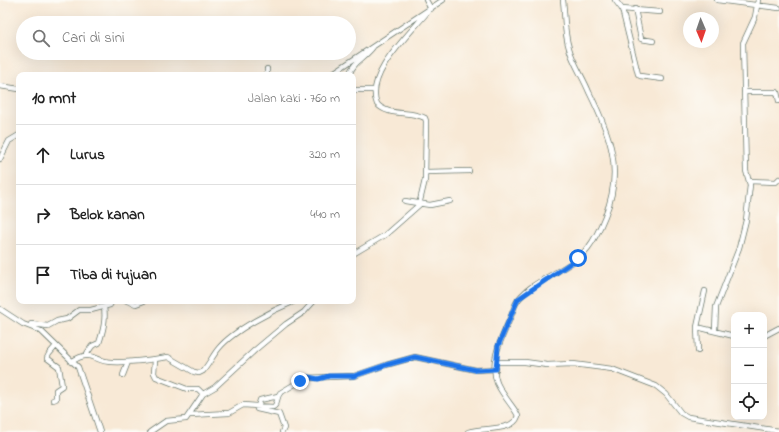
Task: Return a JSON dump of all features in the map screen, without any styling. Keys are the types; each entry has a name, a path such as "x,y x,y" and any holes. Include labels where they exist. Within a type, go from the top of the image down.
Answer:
{"street":[{"path":"426,0 430,9"},
{"path":"356,57 442,0"},
{"path":"468,432 510,428 517,420 516,412 497,383 496,362 498,346 518,299 526,292 569,264 588,248 602,224 614,191 615,168 610,146 599,112 568,47 563,0"},
{"path":"615,0 622,9 638,74 640,76 662,79"},
{"path":"717,0 779,8"},
{"path":"715,330 716,307 739,248 746,220 750,192 746,171 744,43 750,25 755,17 758,0"},
{"path":"356,252 390,232 412,213 420,202 425,172 427,124 425,118 411,113 383,110 377,104 374,90 386,61 430,9"},
{"path":"622,9 660,12"},
{"path":"635,9 641,39 653,41"},
{"path":"350,72 351,67 369,53 374,45"},
{"path":"334,72 352,60"},
{"path":"0,86 16,89"},
{"path":"356,90 374,90"},
{"path":"744,92 779,91 779,101"},
{"path":"0,159 9,141 16,137"},
{"path":"425,172 469,171"},
{"path":"749,181 776,182 779,179"},
{"path":"405,201 436,204 450,201"},
{"path":"698,351 697,328 705,291"},
{"path":"23,324 48,326 57,320 67,319 79,310 104,307 110,304"},
{"path":"72,362 86,356 94,356 110,362 155,360 168,357 194,372 201,373 219,347 249,324 289,304"},
{"path":"150,432 164,422 183,420 190,415 203,394 216,387 255,350 286,324 304,312 311,304"},
{"path":"86,356 92,346 99,343 104,320 104,307"},
{"path":"0,309 23,324 41,331 55,347 72,362 81,374 100,432"},
{"path":"697,328 715,330 731,335"},
{"path":"767,334 779,328"},
{"path":"53,400 56,399 56,390 62,386 59,367 47,356 55,347"},
{"path":"258,407 260,400 278,396 305,378 354,376 415,357 471,369 496,369"},
{"path":"155,360 154,373 156,377 187,389 198,389 203,394"},
{"path":"123,375 128,362"},
{"path":"496,362 525,362 547,365 573,364 612,369 656,386 666,394 681,413 688,417 754,430 779,431"},
{"path":"190,415 229,413 242,406 274,407 278,396"},
{"path":"242,406 279,414 284,428 282,432"}],"route":[{"path":"300,381 308,377 318,379 329,376 350,377 415,357 476,370 496,369 498,346 518,299 526,292 578,258"}]}
